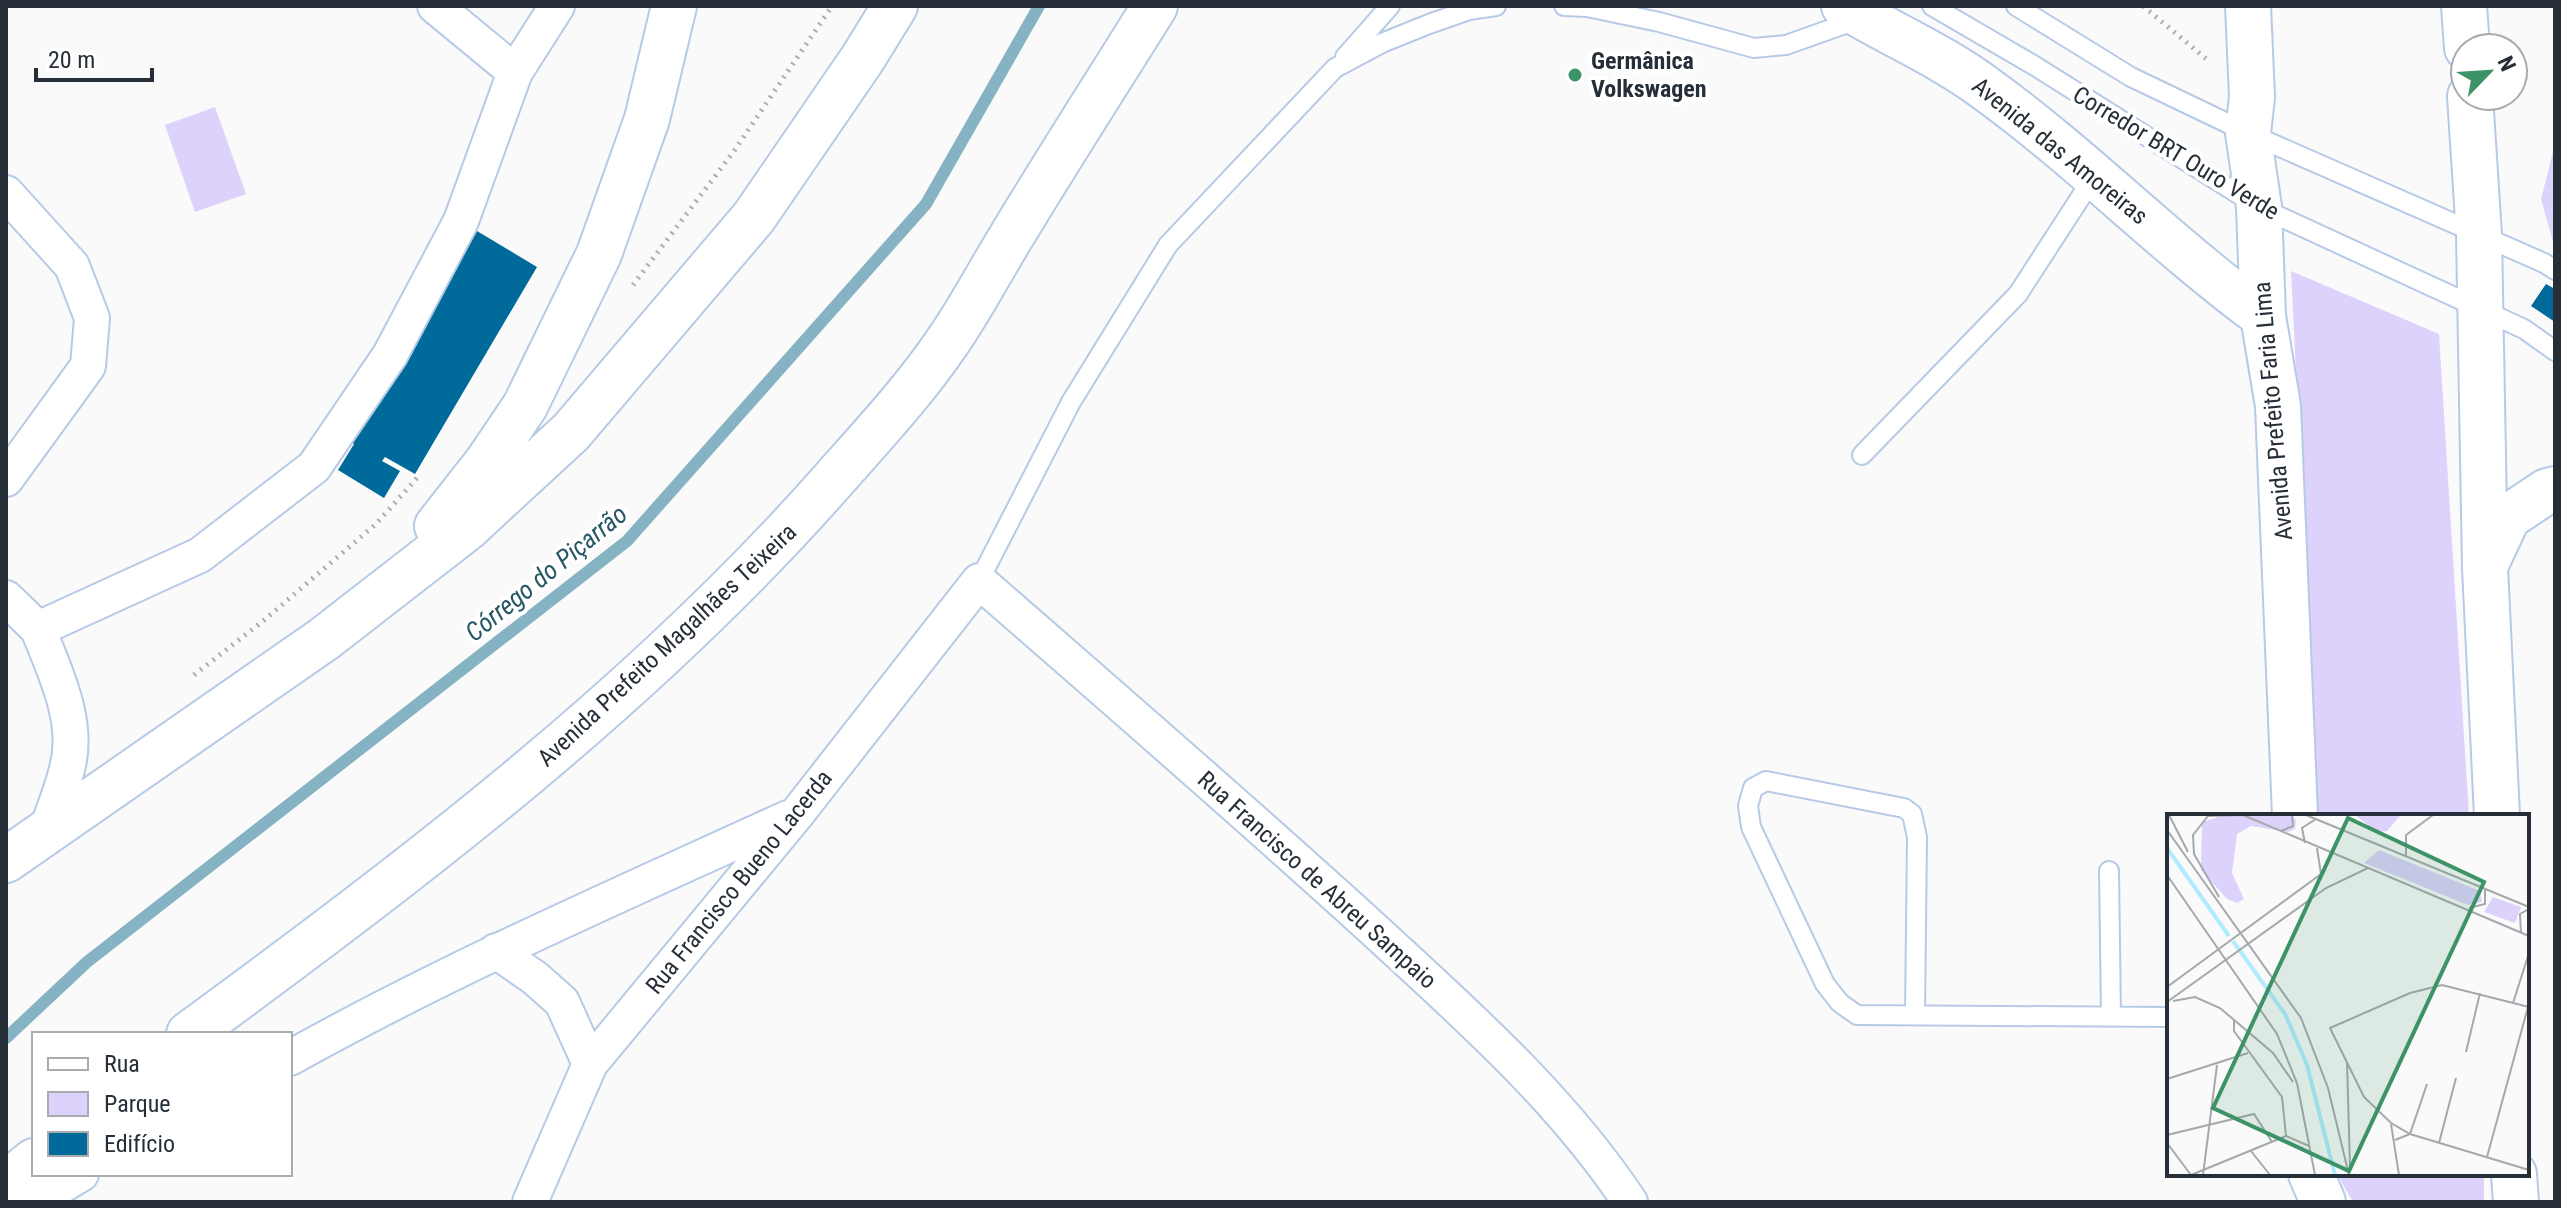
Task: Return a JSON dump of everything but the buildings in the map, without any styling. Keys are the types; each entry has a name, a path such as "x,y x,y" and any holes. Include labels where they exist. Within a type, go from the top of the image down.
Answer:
{"main road":[{"path":"367,606 448,514 525,406 599,254 647,119 674,6"},
{"path":"6,860 324,639 467,528 571,432 754,217 895,6"},
{"name":"Avenida Prefeito Magalhães Teixeira","path":"192,1032 336,926 530,774 711,608 798,520 878,429 948,341 1155,6"},
{"name":"Avenida Prefeito Faria Lima","path":"2248,6 2252,97 2248,133 2259,207 2263,316 2278,406 2295,814"},
{"path":"2464,6 2466,32"},
{"name":"Avenida das Amoreiras","path":"1853,12 1979,83 2095,175 2208,276 2263,316"},
{"path":"2471,112 2482,310 2480,373 2485,567 2497,814"},
{"path":"2485,567 2508,517 2555,489"},
{"path":"6,1184 32,1163"},
{"path":"2311,1176 2311,1202"},
{"path":"2312,1176 2323,1202"},
{"path":"2514,1176 2516,1202"}],"street":[{"path":"435,6 515,72"},
{"path":"38,629 200,555 314,467 390,355 461,221 515,72 557,6"},
{"path":"6,193 72,266 92,318 88,366 6,479"},
{"name":"Rua Francisco Bueno Lacerda","path":"530,1202 590,1064 796,815 979,581"},
{"name":"Rua Francisco de Abreu Sampaio","path":"979,581 1314,875 1498,1045 1600,1156 1630,1202"},
{"path":"6,598 38,629 61,684 69,725 68,766 47,829"},
{"path":"292,1057 496,951 796,815"},
{"path":"496,951 535,978 562,1002 590,1064"},
{"path":"34,1202 78,1176"}],"lane":[{"path":"979,581 1071,402 1168,245 1390,6"},
{"path":"1335,68 1382,43 1429,24 1469,10 1496,6"},
{"path":"1564,6 1587,7 1659,22 1754,48 1786,45 1853,12"},
{"name":"Corredor BRT Ouro Verde","path":"1932,6 2035,66 2259,207 2524,329 2555,351"},
{"name":"Corredor BRT Ouro Verde","path":"2016,6 2131,77 2248,133 2555,270"},
{"path":"1862,455 2018,294 2095,175"},
{"path":"1915,1015 1917,837 1912,814 1904,808 1766,781 1753,788 1748,806 1751,827 1825,984 1840,1003 1857,1015 2167,1017"},
{"path":"2109,871 2111,1016"}],"path":[{"path":"630,289 734,151 832,6"},
{"path":"192,676 263,621 376,524 424,471"}],"green space":[{"path":"215,107 246,194 195,212 165,125"},
{"path":"2555,144 2555,249 2541,199"},
{"path":"2291,271 2439,334 2469,814 2318,814"},
{"path":"2338,1176 2484,1176 2484,1202 2353,1202"}],"waterway":[{"name":"Córrego do Piçarrão","path":"6,1038 87,962 627,541 926,204 1039,6"}],"place":[{"name":"Germânica Volkswagen","path":"1575,75"}]}
